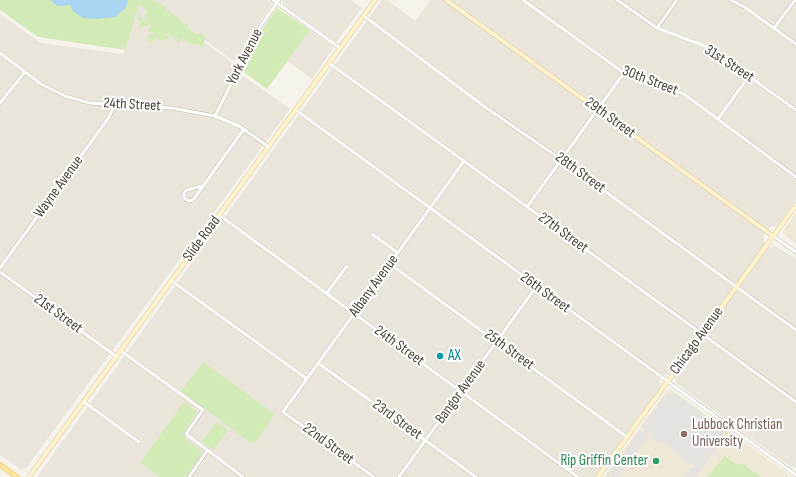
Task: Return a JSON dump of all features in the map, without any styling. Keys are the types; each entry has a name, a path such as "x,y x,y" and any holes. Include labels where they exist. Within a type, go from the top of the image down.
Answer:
{"main road":[{"path":"0,465 17,477"}],"street":[{"path":"273,0 278,1 340,48"},
{"name":"Slide Road","path":"29,477 375,0"},
{"name":"29th Street","path":"446,0 773,236"},
{"name":"30th Street","path":"523,0 624,73 679,91 796,177"},
{"name":"31st Street","path":"617,0 657,28 710,48 796,110"},
{"path":"657,28 677,0"},
{"path":"731,0 746,8 796,44"},
{"path":"774,28 794,0"},
{"name":"York Avenue","path":"215,116 260,28 278,1"},
{"name":"28th Street","path":"364,16 485,107 562,160 796,330"},
{"name":"24th Street","path":"0,53 51,90 65,96 90,103 171,108 215,116 244,130 269,148"},
{"name":"27th Street","path":"330,63 796,402"},
{"path":"0,103 25,72"},
{"path":"527,207 624,73"},
{"path":"718,119 749,76"},
{"name":"Wayne Avenue","path":"0,268 109,118 115,105"},
{"name":"26th Street","path":"296,110 431,208 536,287 796,474"},
{"path":"202,186 187,190 184,193 184,198 189,201 193,200 244,130"},
{"name":"Albany Avenue","path":"283,412 464,161"},
{"name":"Chicago Avenue","path":"598,477 796,205"},
{"name":"24th Street","path":"219,216 327,293 578,477"},
{"path":"372,234 398,253"},
{"path":"773,236 796,252"},
{"name":"25th Street","path":"390,264 627,437"},
{"path":"327,293 347,266"},
{"name":"21st Street","path":"0,272 116,357"},
{"path":"172,281 306,379"},
{"name":"Bangor Avenue","path":"399,477 536,287"},
{"path":"121,350 203,410 186,434 243,477"},
{"name":"23rd Street","path":"318,363 476,477"},
{"path":"84,402 138,442"},
{"name":"22nd Street","path":"283,412 374,477"},
{"path":"189,477 207,451"}],"shaded area":[{"path":"140,0 275,0 259,23 239,60 232,60 205,40 204,42 235,65 235,70 290,109 26,468 22,470 0,455 0,14 41,43 123,54"},
{"path":"282,0 351,0 362,8 336,42 283,4"},
{"path":"382,0 387,0 415,21 431,0 796,0 796,200 776,227 771,226 763,237 765,243 770,247 775,246 796,259 796,467 791,467 676,383 675,378 670,374 663,375 659,380 660,387 595,477 37,477"},
{"path":"310,30 333,48 312,79 287,61"},
{"path":"796,212 796,244 782,233"},
{"name":"Lubbock Christian University","path":"670,389 792,477 604,477 666,391"},
{"path":"674,393 726,431 722,436 725,438 696,477 683,477 691,467 693,469 695,466 691,463 689,465 680,458 681,456 662,442 660,444 650,437 652,434 648,432 646,434 648,436 619,477 616,475 615,477 606,477 608,474 611,476 613,472 611,471 640,430 642,432 645,429 642,427 644,424 647,425 649,423 646,421 666,395"}],"green space":[{"path":"0,0 152,0 166,7 165,11 169,11 182,23 188,24 188,28 196,34 200,33 206,37 203,42 204,48 200,45 187,43 182,38 178,44 176,40 178,38 172,37 168,33 165,36 168,36 169,39 160,41 156,37 152,42 149,41 147,38 149,35 153,33 155,35 154,32 148,32 151,24 139,28 140,22 137,19 141,16 144,21 147,11 139,4 125,50 38,37 0,10"},
{"path":"277,8 310,30 267,89 241,70 263,28"},
{"path":"203,362 275,414 255,443 251,443 181,391"},
{"path":"184,402 196,411 185,430 186,439 201,451 201,455 185,477 160,477 140,463"},
{"path":"217,422 228,430 213,450 202,442"},
{"path":"725,456 736,464 743,464 761,477 707,477"}],"water":[{"path":"50,0 128,0 128,2 126,7 115,17 96,19 83,18 73,11 70,5 57,6"}],"place":[{"name":"AX","path":"440,356"},
{"name":"Lubbock Christian University","path":"684,434"},
{"name":"Rip Griffin Center","path":"656,461"}]}
